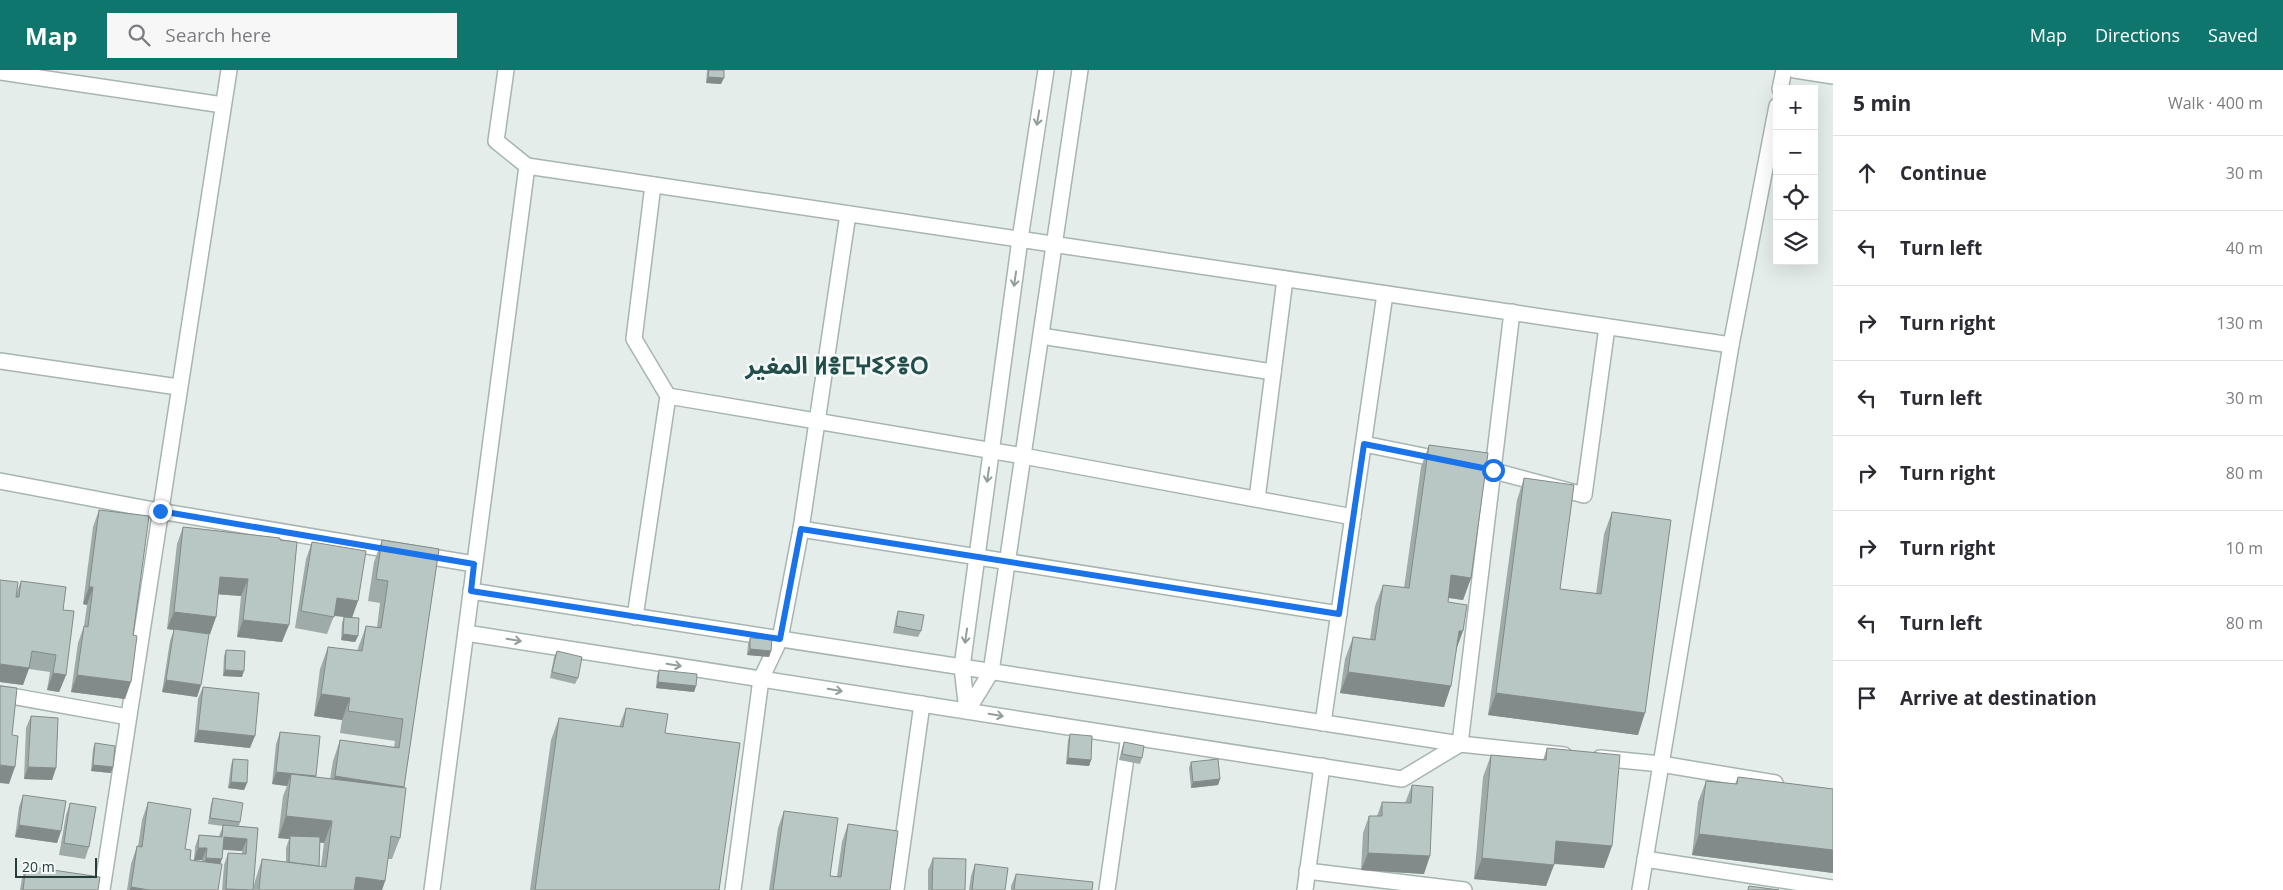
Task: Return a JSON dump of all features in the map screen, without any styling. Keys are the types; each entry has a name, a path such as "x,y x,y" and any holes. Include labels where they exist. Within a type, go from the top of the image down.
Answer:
{"street":[{"path":"102,890 228,70"},
{"path":"506,70 496,141 527,166 1731,345"},
{"path":"967,711 962,667 1020,240 1046,70"},
{"path":"967,711 991,672 1080,70"},
{"path":"1781,85 1784,70"},
{"path":"1795,70 1833,76"},
{"path":"0,72 223,105"},
{"path":"1640,890 1731,345 1773,127"},
{"path":"432,890 527,166"},
{"path":"635,617 668,396 634,339 652,185"},
{"path":"733,890 761,679 780,639 801,529 848,214"},
{"path":"1257,499 1285,279"},
{"path":"1323,723 1385,294"},
{"path":"1460,744 1512,312"},
{"path":"1364,444 1493,470 1584,495 1608,327"},
{"path":"1041,336 1273,372"},
{"path":"0,360 178,387"},
{"path":"668,396 1023,456 1353,517"},
{"path":"0,481 160,511 474,564"},
{"path":"801,529 1339,614"},
{"path":"471,591 1460,744 1661,764 1785,784"},
{"path":"466,632 1402,779 1460,744"},
{"path":"0,694 128,717"},
{"path":"896,890 922,704"},
{"path":"1107,890 1129,736"},
{"path":"1305,890 1322,766"},
{"path":"1645,859 1833,888"},
{"path":"1307,871 1464,890"}],"building":[{"path":"709,70 724,70 724,78 708,77"},
{"path":"1429,445 1488,453 1471,578 1451,575 1448,602 1467,605 1463,631 1459,631 1451,686 1348,672 1353,637 1375,640 1383,585 1409,588"},
{"path":"1524,478 1574,485 1560,589 1601,594 1612,512 1671,520 1645,713 1496,693"},
{"path":"99,510 149,516 133,635 137,636 131,682 77,675 84,626 88,627 93,587 89,587"},
{"path":"183,527 280,538 280,540 297,542 289,625 243,620 248,579 220,577 216,617 174,612"},
{"path":"382,540 439,549 404,787 335,776 340,740 399,748 403,719 348,711 350,698 321,694 328,647 362,651 366,626 381,628 388,581 376,579"},
{"path":"312,542 366,551 358,601 337,598 334,617 301,611"},
{"path":"0,580 18,582 16,597 19,597 21,581 66,587 63,610 74,611 66,675 53,673 56,655 32,651 29,668 0,664"},
{"path":"898,611 924,615 921,631 896,626"},
{"path":"344,617 359,618 358,636 343,634"},
{"path":"174,629 209,634 201,685 166,680"},
{"path":"750,638 772,639 771,651 750,649"},
{"path":"226,650 245,651 244,671 225,670"},
{"path":"557,651 582,657 578,678 552,672"},
{"path":"659,670 697,674 696,686 658,682"},
{"path":"0,686 17,688 12,735 18,736 15,767 0,765"},
{"path":"203,687 259,693 255,736 198,730"},
{"path":"626,708 668,714 665,733 740,743 719,890 535,890 559,718 623,727"},
{"path":"31,716 58,718 56,768 28,767"},
{"path":"280,732 320,736 316,776 276,772"},
{"path":"1070,734 1092,736 1091,760 1068,758"},
{"path":"1124,742 1144,746 1142,758 1122,754"},
{"path":"95,743 115,746 113,767 93,765"},
{"path":"1547,748 1620,755 1612,846 1556,841 1554,865 1482,858 1491,755 1546,760"},
{"path":"233,759 248,760 247,783 231,782"},
{"path":"1218,759 1220,779 1193,782 1191,762"},
{"path":"291,774 406,788 400,838 391,836 385,881 356,877 354,890 259,890 262,859 326,867 332,821 286,816"},
{"path":"1738,777 1833,789 1833,850 1699,834 1706,781 1737,784"},
{"path":"1412,785 1433,787 1430,856 1368,853 1369,816 1382,816 1382,802 1411,803"},
{"path":"23,795 66,801 61,831 19,825"},
{"path":"213,798 243,803 240,822 210,818"},
{"path":"148,802 191,809 185,849 191,850 190,860 222,864 218,890 149,890 131,887 137,846 142,847"},
{"path":"70,803 96,807 89,847 64,843"},
{"path":"784,811 838,818 830,876 841,877 848,824 898,831 890,890 773,890"},
{"path":"223,825 258,828 253,890 226,889 228,853 246,854 247,839 224,837 222,859 206,858 207,848 198,848 199,835 222,837"},
{"path":"290,836 320,837 319,866 289,862"},
{"path":"933,858 966,859 965,890 932,890"},
{"path":"975,864 1008,868 1005,890 972,890"},
{"path":"26,866 100,877 98,890 23,890"},
{"path":"1016,874 1093,882 1092,890 1014,890"},
{"path":"1749,886 1779,890 1748,890"}],"district":[{"name":"المغير ⵍⴻⵎⵖⵉⵢⴻⵔ","path":"837,366"}],"route":[{"path":"160,511 474,564 471,591 780,639 801,529 1339,614 1364,444 1493,470"}]}
